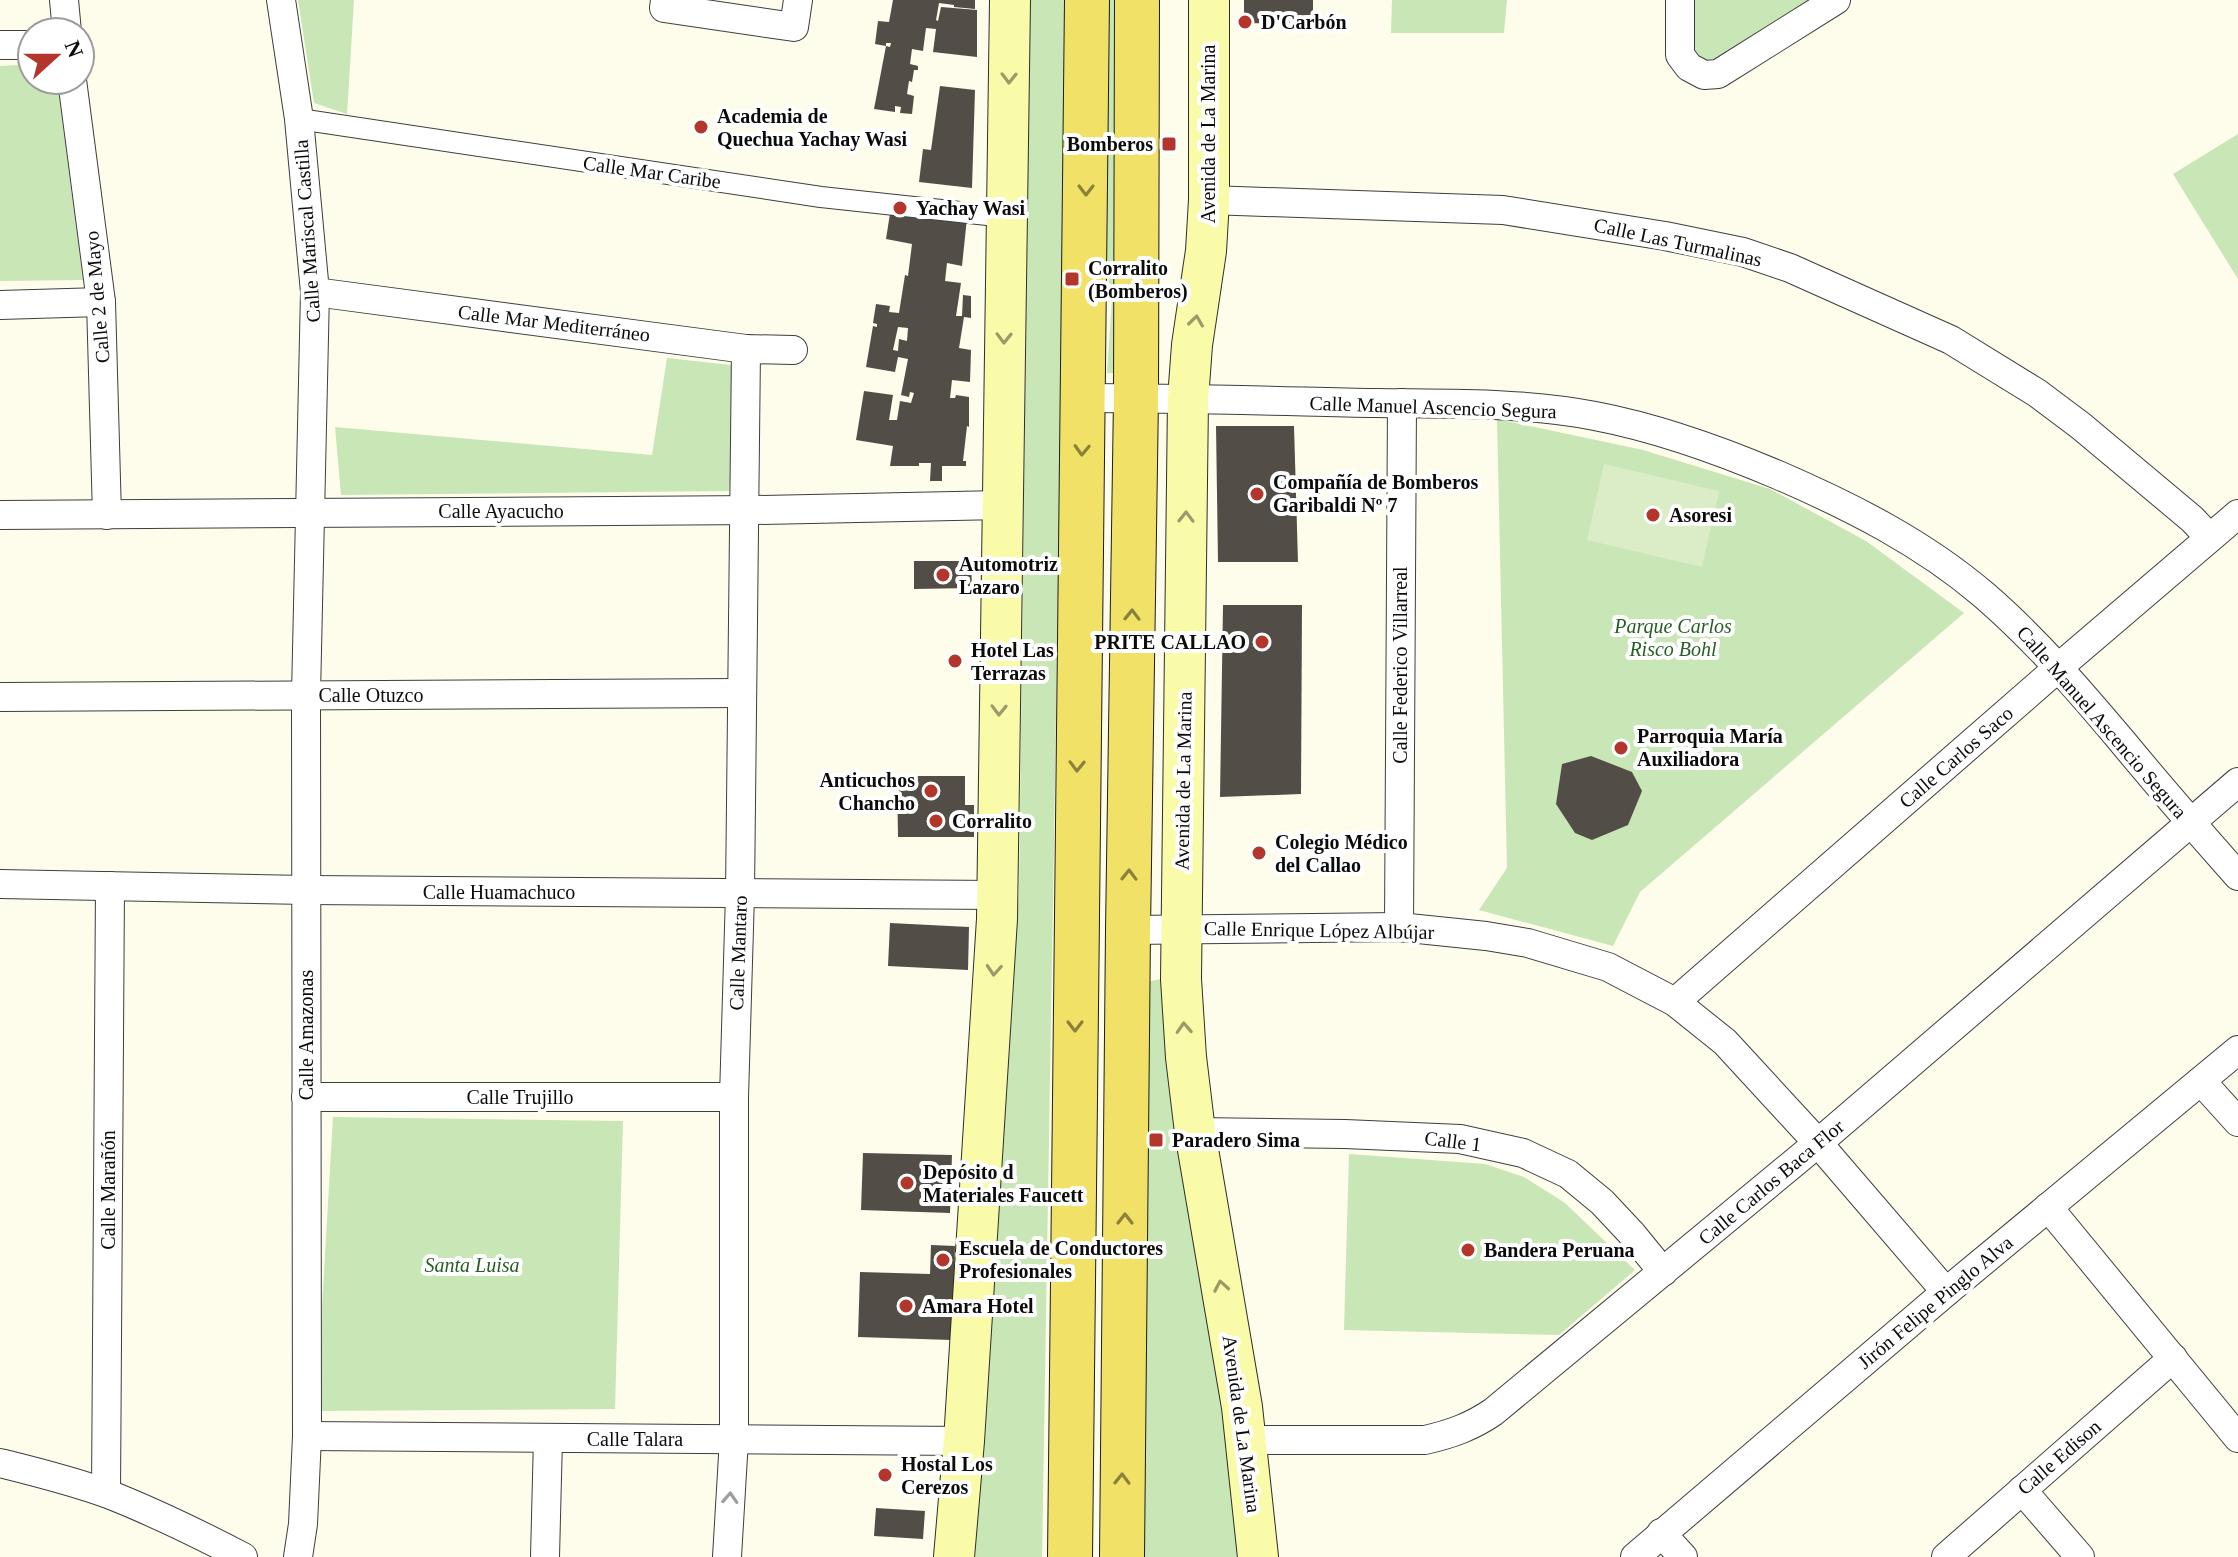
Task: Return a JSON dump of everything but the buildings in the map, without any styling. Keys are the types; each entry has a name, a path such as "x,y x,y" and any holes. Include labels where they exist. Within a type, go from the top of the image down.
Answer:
{"main road":[{"path":"954,1557 964,1441 997,895 1010,0"},
{"path":"1070,1557 1087,0"},
{"path":"1122,1557 1136,398 1137,0"},
{"name":"Avenida de La Marina","path":"1209,0 1209,200 1188,399 1181,929 1186,1057 1195,1132 1247,1440 1258,1557"}],"street":[{"name":"Calle Mariscal Castilla","path":"281,0 299,119 315,292 312,512"},
{"path":"1680,0 1680,55 1689,67 1704,75 1718,74 1836,0"},
{"path":"664,4 796,14"},
{"name":"Calle 2 de Mayo","path":"74,96 101,302 107,515"},
{"name":"Calle Mar Caribe","path":"299,119 821,197 1006,217"},
{"name":"Calle Las Turmalinas","path":"1209,200 1503,210 1743,252 1790,268 1951,340 2037,393 2081,426 2192,519 2209,537"},
{"name":"Calle Mar Mediterráneo","path":"315,292 746,349 793,350"},
{"path":"0,305 101,302"},
{"name":"Calle Mantaro","path":"727,1557 734,1439 734,1097 740,894 746,349"},
{"name":"Calle Manuel Ascencio Segura","path":"1083,398 1533,408 1596,416 1733,456 1890,528 1938,559 1983,594 2059,667 2238,876"},
{"name":"Calle Federico Villarreal","path":"1399,927 1402,403"},
{"name":"Calle Ayacucho","path":"0,515 744,510 1002,505"},
{"name":"Calle Amazonas","path":"298,1557 303,1524 307,1436 306,695 312,512"},
{"name":"Calle Carlos Saco","path":"1675,1002 2238,514"},
{"name":"Calle Otuzco","path":"0,697 742,693"},
{"name":"Calle Carlos Baca Flor","path":"1247,1440 1425,1440 1453,1434 1475,1424 1818,1143 2238,782"},
{"name":"Calle Huamachuco","path":"0,884 306,890 997,895"},
{"name":"Calle Marañón","path":"106,1493 110,886"},
{"name":"Calle Enrique López Albújar","path":"1128,930 1399,927 1486,936 1543,947 1608,967 1675,1002 1725,1042 1818,1143 1946,1292"},
{"name":"Jirón Felipe Pinglo Alva","path":"1635,1557 1946,1292 2238,1050"},
{"path":"2201,1081 2238,1122"},
{"name":"Calle Trujillo","path":"306,1097 734,1097"},
{"name":"Calle 1","path":"1195,1132 1460,1139 1523,1153 1568,1174 1602,1202 1663,1272"},
{"path":"2048,1207 2238,1438"},
{"name":"Calle Edison","path":"1946,1557 2173,1358"},
{"name":"Calle Talara","path":"307,1436 964,1441"},
{"path":"545,1557 548,1438"},
{"path":"0,1463 106,1493 155,1513 243,1557"},
{"path":"2022,1490 2080,1557"},
{"path":"1661,1533 1683,1557"}],"green space":[{"path":"298,0 354,0 347,114 314,103"},
{"path":"1030,0 1068,0 1042,1557 975,1557 1019,892"},
{"path":"1101,0 1126,0 1123,373 1107,373 1112,299 1101,242"},
{"path":"1392,0 1507,0 1504,33 1391,33"},
{"path":"1692,0 1811,0 1711,64 1691,55"},
{"path":"16,65 16,96 59,96 83,280 0,281 0,66"},
{"path":"2238,134 2238,279 2173,174"},
{"path":"667,358 740,366 729,491 341,495 335,427 652,455"},
{"name":"Parque Carlos Risco Bohl","path":"1497,419 1643,450 1770,489 1866,541 1964,613 1640,892 1613,946 1479,910 1507,868"},
{"name":"Asoresi","path":"1604,464 1719,491 1702,567 1587,540"},
{"path":"1165,978 1232,1444 1242,1557 1138,1557 1142,983"},
{"name":"Santa Luisa","path":"333,1117 623,1121 615,1409 316,1411"},
{"path":"1349,1154 1485,1164 1524,1177 1565,1203 1635,1270 1559,1335 1344,1330"}],"place":[{"name":"D'Carbón","path":"1245,22"},
{"name":"Academia de Quechua Yachay Wasi","path":"701,127"},
{"name":"Bomberos","path":"1169,144"},
{"name":"Yachay Wasi","path":"900,208"},
{"name":"Corralito (Bomberos)","path":"1072,279"},
{"name":"Compañía de Bomberos Garibaldi Nº 7","path":"1257,494"},
{"name":"Asoresi","path":"1653,515"},
{"name":"Automotriz Lazaro","path":"943,575"},
{"name":"PRITE CALLAO","path":"1262,642"},
{"name":"Hotel Las Terrazas","path":"955,661"},
{"name":"Parroquia María Auxiliadora","path":"1621,748"},
{"name":"Anticuchos Chancho","path":"931,791"},
{"name":"Corralito","path":"936,821"},
{"name":"Colegio Médico del Callao","path":"1259,853"},
{"name":"Paradero Sima","path":"1156,1140"},
{"name":"Depósito d Materiales Faucett","path":"907,1183"},
{"name":"Bandera Peruana","path":"1468,1250"},
{"name":"Escuela de Conductores Profesionales","path":"943,1260"},
{"name":"Amara Hotel","path":"906,1306"},
{"name":"Hostal Los Cerezos","path":"885,1475"}]}
